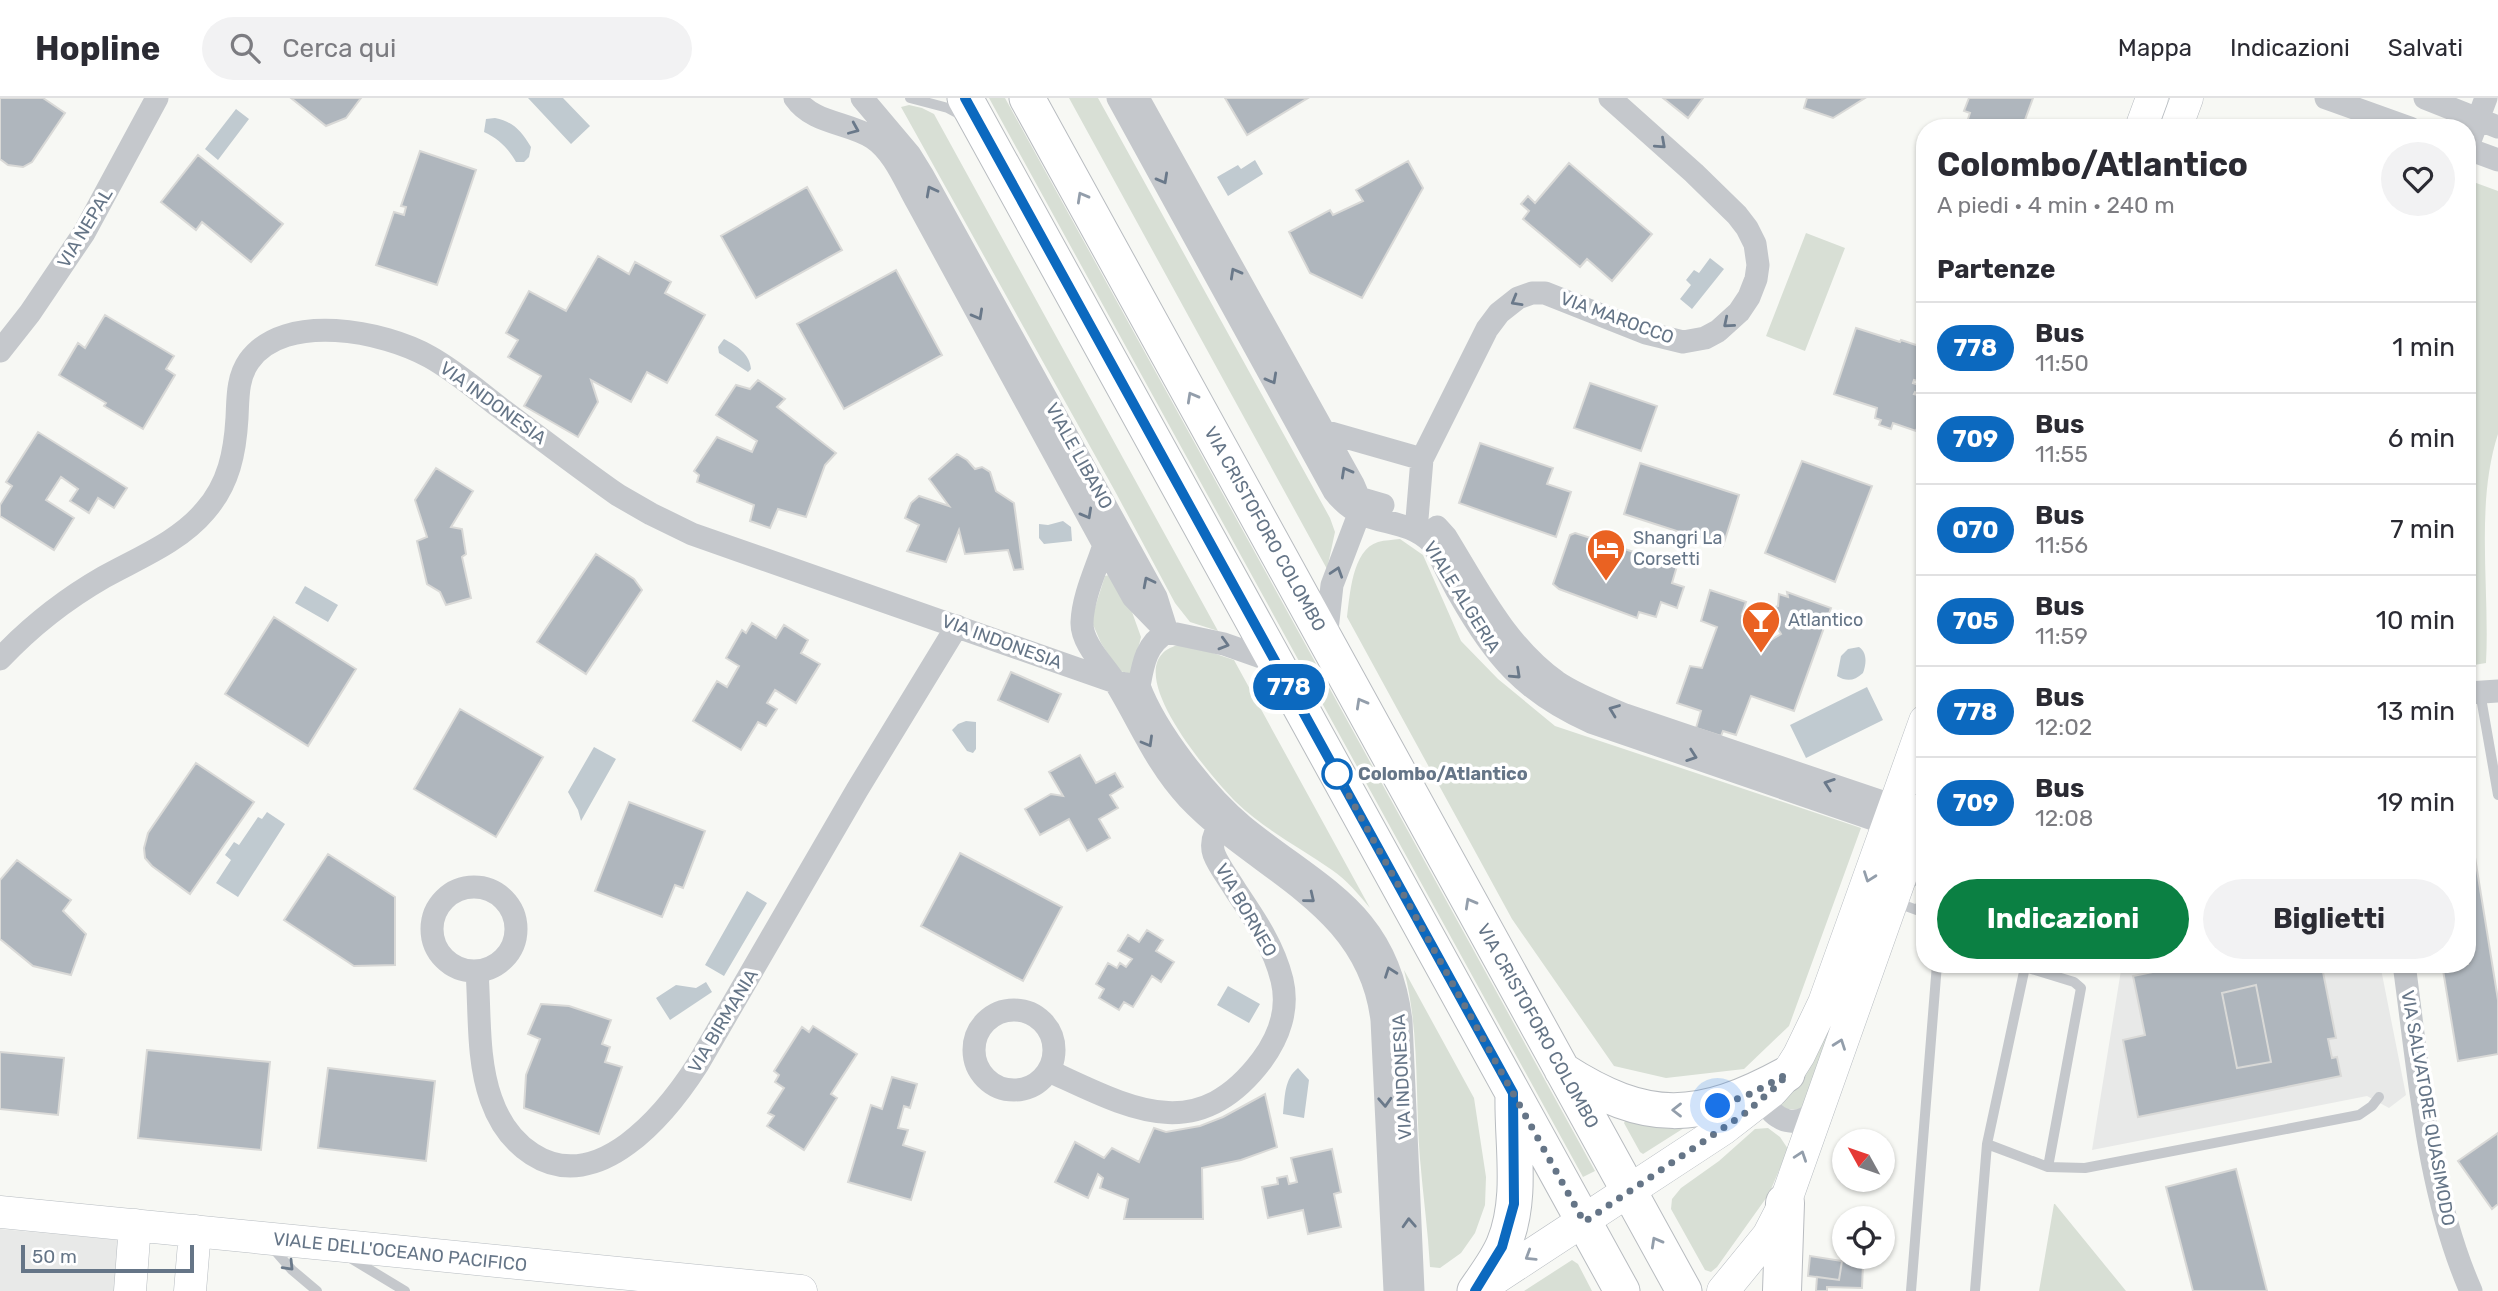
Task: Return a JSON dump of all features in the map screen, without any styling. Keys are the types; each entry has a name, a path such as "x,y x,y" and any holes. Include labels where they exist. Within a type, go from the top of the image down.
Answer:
{"highway":[{"path":"1782,1291 1785,1203"}],"main road":[{"name":"VIA CRISTOFORO COLOMBO","path":"1027,98 1684,1291"},
{"path":"2144,119 2152,98"},
{"path":"2180,119 2188,98"},
{"path":"973,113 1622,1291"},
{"path":"1475,1291 1723,1129 1787,1074 1810,1036 1824,1003 1916,745"},
{"path":"1723,1291 1768,1236 1785,1203 1817,1108 1915,896"},
{"path":"1562,1070 1611,1098 1645,1108 1681,1111 1729,1102 1787,1074"},
{"path":"1475,1291 1502,1247 1512,1213 1515,1182 1513,1093"},
{"name":"VIALE DELL'OCEANO PACIFICO","path":"0,1212 801,1291"},
{"path":"130,1291 135,1226"},
{"path":"190,1291 195,1231"}],"street":[{"name":"VIA NEPAL","path":"0,351 30,313 84,233 157,98"},
{"name":"VIALE LIBANO","path":"795,98 808,112 853,128 880,144 942,230"},
{"name":"VIALE LIBANO","path":"862,98 910,155 942,230 1114,541 1156,597 1167,632"},
{"path":"1118,98 1154,146 1315,436 1359,506 1332,585 1326,639"},
{"path":"1138,98 1154,146"},
{"name":"VIA MAROCCO","path":"1422,459 1487,329 1499,313 1518,298 1532,293 1545,293 1653,335 1683,342 1705,338 1718,331 1739,312 1749,297 1758,265 1755,244 1747,228 1694,173 1610,98"},
{"path":"2326,98 2380,119"},
{"path":"2425,98 2487,115 2476,134"},
{"path":"2476,151 2498,160"},
{"name":"VIA INDONESIA","path":"0,659 55,608 169,541 207,510 224,482 232,461 239,386 246,366 259,349 273,340 293,332 332,331 401,345 429,357 609,489 664,521 717,543 1115,682 1139,686 1183,760 1213,798 1224,820"},
{"path":"1315,436 1422,459 1417,523"},
{"name":"VIALE ALGERIA","path":"1359,506 1417,523 1429,521 1443,533 1505,632 1542,670 1567,688 1655,734 1891,815"},
{"path":"1114,541 1084,606 1082,623 1090,645 1115,682"},
{"name":"VIA BIRMANIA","path":"477,971 485,1077 495,1109 510,1135 536,1156 553,1165 564,1167 596,1160 622,1148 649,1126 676,1097 698,1065 857,790 957,626"},
{"path":"1139,686 1148,649 1167,632 1224,644 1275,662"},
{"name":"VIA INDONESIA","path":"1115,682 1175,783 1224,820 1345,902 1362,922 1382,954 1393,981 1401,1021 1395,1291"},
{"name":"VIA BORNEO","path":"1049,1071 1141,1110 1189,1112 1212,1104 1227,1094 1268,1052 1282,1020 1283,983 1261,929 1214,852 1213,842 1224,820"},
{"name":"VIA SALVATORE QUASIMODO","path":"2405,973 2437,1181 2449,1231 2471,1291"},
{"path":"1762,1098 1774,1115 1788,1121 1800,1121 1810,1117 1817,1108"},
{"name":"VIA INDONESIA","path":"1397,1175 1413,1291"}],"lane":[{"path":"910,98 973,113"},
{"path":"2482,692 2498,795"},
{"path":"1911,1291 1936,973"},
{"path":"1975,1291 1987,1144 2019,973"},
{"path":"2044,973 2074,982 2081,988 2048,1167"},
{"path":"1987,1144 2048,1167 2098,1166 2359,1115 2367,1111 2379,1097"},
{"path":"264,1238 292,1270 317,1291"},
{"path":"326,1244 405,1291"}],"shaded area":[{"path":"528,98 563,98 590,126 571,144"},
{"path":"989,98 1005,98 1595,1171 1583,1177"},
{"path":"1069,98 1098,98 1330,518 1335,532 1327,569"},
{"path":"909,105 934,114 1218,631 1190,622 1175,603 901,107"},
{"path":"236,109 249,119 218,160 205,149"},
{"path":"495,118 512,125 531,147 529,157 524,162 516,162 503,144 484,132 486,119"},
{"path":"1255,160 1263,174 1228,196 1217,177 1238,165 1241,169"},
{"path":"2476,183 2498,191 2498,434 2491,461 2485,518 2486,663 2476,665"},
{"path":"1806,233 1845,248 1805,351 1766,336"},
{"path":"1710,258 1724,269 1692,309 1680,299 1691,285 1686,280 1694,270 1699,273"},
{"path":"724,339 745,355 751,369 748,372 719,353 718,347"},
{"path":"1063,521 1071,527 1072,541 1044,544 1039,538 1039,524 1048,525"},
{"path":"1400,539 1423,555 1461,641 1498,679 1555,726 1861,828 1789,1026 1744,1069 1666,1078 1614,1066 1512,919 1347,617 1354,574 1363,554 1378,542"},
{"path":"1109,575 1132,612 1141,637 1132,674 1119,671 1101,643 1091,620 1105,576"},
{"path":"305,586 338,605 328,622 295,603"},
{"path":"1178,645 1198,648 1234,660 1370,908 1337,874 1247,812 1224,790 1190,747 1161,697 1156,674 1160,656"},
{"path":"1859,647 1865,656 1863,673 1850,680 1837,676 1841,656 1848,649"},
{"path":"1867,687 1883,720 1806,758 1790,725"},
{"path":"966,721 976,722 976,749 973,753 967,751 952,730"},
{"path":"594,747 616,759 581,821 568,792"},
{"path":"267,812 285,824 238,897 216,883 231,860 225,855 234,842 239,845 258,817 262,819"},
{"path":"747,891 767,903 724,976 705,965"},
{"path":"1404,970 1474,1098 1486,1177 1485,1205 1475,1233 1461,1253 1440,1268 1430,1267 1420,1159 1413,1017"},
{"path":"2121,973 2382,973 2406,1095 2389,1108 2367,1096 2092,1150"},
{"path":"706,982 712,992 670,1020 656,998 676,985 696,988"},
{"path":"1228,986 1260,1004 1249,1023 1217,1005"},
{"path":"1837,1023 1802,1110 1786,1109 1780,1104 1828,1028"},
{"path":"1298,1068 1309,1080 1304,1118 1283,1114 1288,1083"},
{"path":"1625,1121 1682,1126 1684,1128 1643,1154"},
{"path":"1768,1128 1780,1137 1788,1149 1769,1194 1717,1267 1711,1272 1705,1270 1671,1209 1672,1199 1681,1188 1719,1161 1755,1129"},
{"path":"2055,1204 2126,1291 2039,1291"},
{"path":"0,1229 120,1240 115,1291 0,1291"},
{"path":"1572,1260 1578,1264 1592,1291 1524,1291"}],"building":[{"path":"0,98 43,98 65,113 32,162 23,167 8,165 0,159"},
{"path":"291,98 361,98 346,118 326,126"},
{"path":"1225,98 1308,98 1247,135"},
{"path":"1663,98 1703,98 1688,118"},
{"path":"1807,98 1865,98 1833,118 1804,108"},
{"path":"1969,98 2033,98 2025,119 1968,119 1970,113 1964,111"},
{"path":"420,151 476,170 437,285 376,265 394,212 404,215 406,207 401,206"},
{"path":"198,155 283,224 251,262 202,222 196,230 161,202"},
{"path":"1408,161 1423,188 1362,298 1310,273 1289,232 1330,210 1333,215 1363,201 1356,190"},
{"path":"1569,163 1652,234 1612,281 1587,259 1580,267 1523,219 1529,211 1521,204 1528,196 1535,203"},
{"path":"807,187 842,250 756,298 721,236"},
{"path":"598,256 629,274 635,262 671,282 665,293 705,315 667,383 647,372 631,402 591,380 598,402 578,437 524,406 541,376 508,357 518,340 506,333 529,291 566,311"},
{"path":"896,270 942,355 844,409 797,324"},
{"path":"105,315 174,356 166,369 175,375 143,429 59,375 78,343 85,348"},
{"path":"1856,328 1916,345 1916,381 1913,383 1916,384 1916,431 1893,423 1891,429 1879,425 1881,420 1875,418 1877,408 1834,394"},
{"path":"758,380 785,399 777,407 836,453 825,465 806,517 778,509 770,528 750,521 754,505 697,482 699,475 694,471 717,437 752,452 757,441 716,415 736,385 750,389"},
{"path":"1590,383 1657,406 1641,451 1574,428"},
{"path":"38,432 127,488 114,508 98,498 89,513 70,501 78,489 61,477 46,500 74,518 54,550 0,516 0,505 12,486 6,482"},
{"path":"1480,443 1553,468 1547,484 1571,492 1556,537 1459,503"},
{"path":"957,454 975,469 982,467 990,472 996,491 1014,503 1023,569 1014,570 1008,550 965,554 959,530 946,562 907,551 919,525 905,518 911,503 919,496 949,506 929,479"},
{"path":"1802,461 1872,486 1835,582 1765,553"},
{"path":"1640,463 1739,495 1723,546 1624,514"},
{"path":"436,468 473,491 451,527 462,529 466,554 462,557 471,598 446,605 440,592 427,584 417,541 427,537 415,500"},
{"path":"1575,533 1677,566 1672,583 1684,587 1677,608 1661,602 1656,617 1639,612 1637,618 1559,589 1553,584 1570,535"},
{"path":"596,554 634,579 642,590 586,674 537,642"},
{"name":"Atlantico","path":"1710,590 1746,602 1742,614 1757,619 1769,641 1781,634 1767,611 1778,606 1779,594 1788,597 1787,592 1831,608 1794,711 1751,696 1736,735 1723,731 1721,736 1696,728 1701,711 1677,703 1690,666 1702,668 1717,627 1701,621"},
{"path":"274,617 356,669 308,746 225,694"},
{"path":"752,623 776,638 784,625 808,640 801,653 820,664 796,703 775,690 767,703 777,709 766,726 758,722 741,750 693,721 717,681 727,687 739,666 726,658 742,630 746,633"},
{"path":"1011,672 1061,694 1048,722 998,700"},
{"path":"460,709 543,757 496,837 414,789"},
{"path":"1080,755 1096,783 1115,773 1123,787 1110,795 1118,808 1099,819 1110,838 1087,851 1069,819 1040,835 1025,809 1051,794 1063,796 1049,772"},
{"path":"196,763 254,802 190,894 152,866 145,858 144,848 148,833"},
{"path":"629,802 705,831 683,888 675,885 662,917 595,891"},
{"path":"960,853 1062,907 1023,981 921,926"},
{"path":"328,854 395,897 395,965 354,966 284,920"},
{"path":"17,860 71,900 63,911 86,934 71,975 33,966 0,939 0,880"},
{"path":"2476,864 2498,1000 2498,1054 2458,1061 2443,973 2476,973"},
{"path":"1147,930 1163,940 1156,951 1174,962 1161,982 1152,976 1133,1007 1124,1002 1119,1010 1099,998 1104,989 1096,984 1108,963 1117,968 1120,963 1126,967 1132,959 1118,951 1128,935 1139,942"},
{"path":"2148,973 2323,973 2336,1038 2328,1039 2332,1058 2337,1057 2341,1076 2138,1117 2123,1040 2145,1035 2133,976"},
{"path":"2256,985 2271,1062 2237,1068 2222,993"},
{"path":"541,1004 569,1006 611,1020 602,1044 610,1047 605,1062 622,1067 599,1134 524,1108 526,1075 540,1039 528,1034"},
{"path":"813,1026 857,1054 831,1094 837,1098 804,1150 767,1126 774,1116 768,1113 784,1088 775,1082 779,1075 774,1071 802,1027 809,1032"},
{"path":"147,1050 270,1062 261,1150 138,1138"},
{"path":"0,1052 64,1058 58,1115 0,1109"},
{"path":"328,1068 435,1081 426,1161 318,1148"},
{"path":"892,1077 917,1084 910,1108 904,1106 898,1128 908,1130 903,1145 925,1152 911,1200 848,1182 871,1105 882,1109"},
{"path":"1265,1094 1277,1147 1241,1160 1202,1168 1203,1219 1124,1219 1128,1199 1100,1188 1103,1178 1098,1174 1088,1198 1055,1182 1075,1142 1104,1158 1112,1148 1139,1162 1154,1128 1166,1132 1200,1126"},
{"path":"2498,1133 2498,1204 2492,1209 2458,1161"},
{"path":"1332,1149 1341,1192 1334,1194 1341,1227 1308,1234 1303,1210 1268,1218 1262,1187 1278,1184 1277,1178 1287,1176 1289,1184 1297,1182 1291,1158"},
{"path":"2236,1169 2267,1291 2193,1291 2166,1187"},
{"path":"1810,1256 1832,1259 1832,1269 1841,1269 1839,1280 1808,1276"},
{"path":"1841,1269 1863,1269 1862,1288 1827,1287 1827,1291 1816,1291 1817,1277 1839,1280"}],"bus line":[{"name":"778","path":"965,98 1513,1093 1514,1204 1507,1236 1493,1265 1475,1291"}],"place":[{"name":"Shangri La Corsetti","path":"1606,582"},
{"name":"Atlantico","path":"1761,654"},
{"name":"Colombo/Atlantico","path":"1337,774"}],"route":[{"path":"1337,774 1584,1222 1744,1114 1787,1074 1750,1094 1718,1106"}]}
